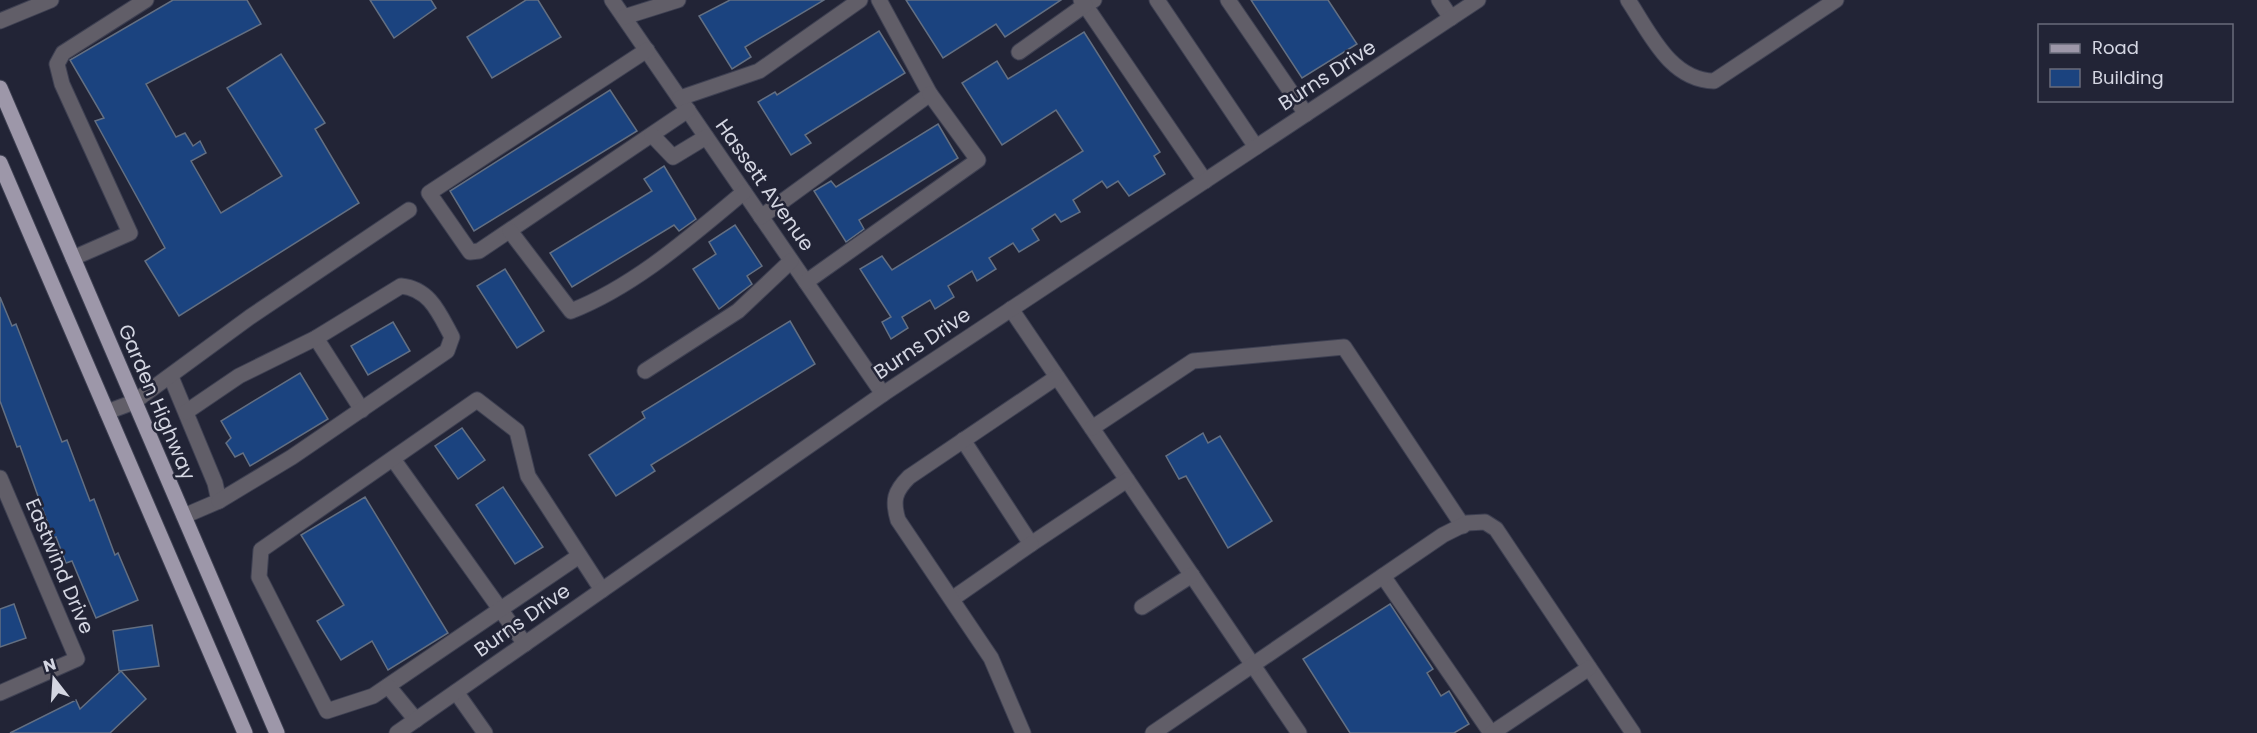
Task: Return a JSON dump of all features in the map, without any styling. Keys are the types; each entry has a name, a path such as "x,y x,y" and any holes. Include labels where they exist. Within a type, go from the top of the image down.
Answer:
{"main road":[{"name":"Garden Highway","path":"0,88 277,733"},
{"path":"0,163 245,733"}],"street":[{"path":"0,21 51,0"},
{"path":"73,258 130,233 62,84 57,64 63,53 146,0"},
{"name":"Hassett Avenue","path":"612,0 883,394"},
{"path":"624,17 678,0"},
{"path":"646,50 429,193 470,252 479,251 647,138 684,104 759,71 860,0"},
{"path":"806,282 978,160 930,93 879,0"},
{"path":"1156,0 1256,147"},
{"path":"1228,0 1306,114"},
{"path":"1439,0 1451,18"},
{"name":"Burns Drive","path":"397,733 883,394 1478,0"},
{"path":"1628,0 1672,65 1699,80 1714,81 1836,0"},
{"path":"1019,52 1087,2 1205,181"},
{"path":"761,217 930,93"},
{"path":"647,138 673,157 706,137"},
{"path":"510,231 571,311 597,301 687,240 744,192"},
{"path":"108,412 134,402 250,317 409,210"},
{"path":"645,371 738,311 791,261"},
{"path":"184,516 219,501 362,410 447,351 452,337 425,293 414,287 401,286 316,338 239,376 186,412"},
{"path":"1011,309 1299,733"},
{"path":"316,338 362,410"},
{"path":"1092,428 1193,361 1344,347 1463,525"},
{"path":"171,377 215,483 219,501"},
{"path":"1023,733 992,658 898,520 893,505 897,489 909,477 1057,377"},
{"path":"579,556 373,696 327,711 259,577 261,550 477,400 517,431 528,476 602,590"},
{"path":"963,440 1032,544"},
{"path":"393,459 525,644"},
{"name":"Eastwind Drive","path":"0,478 77,659 0,693"},
{"path":"952,599 1127,480"},
{"path":"1153,733 1383,576 1463,525 1485,522 1496,529 1633,733"},
{"path":"1142,607 1192,575"},
{"path":"1383,576 1492,733 1589,668"},
{"path":"388,686 416,720"},
{"path":"456,692 485,733"}],"building":[{"path":"173,0 247,0 261,24 146,84 176,137 185,133 193,146 200,141 206,153 191,161 221,213 282,176 227,88 281,54 325,123 315,129 359,203 179,316 145,261 165,248 95,121 104,118 70,60"},
{"path":"370,0 431,0 436,8 394,38"},
{"path":"526,0 538,0 561,37 492,78 467,37"},
{"path":"730,0 824,0 745,47 751,57 732,69 699,16"},
{"path":"906,0 1061,0 1005,37 996,24 943,58"},
{"path":"1251,0 1328,0 1357,44 1302,78"},
{"path":"879,31 905,73 805,135 811,143 791,155 758,102 775,92 777,95"},
{"path":"1084,32 1160,152 1154,156 1165,174 1129,196 1118,181 1107,188 1102,181 1073,200 1080,212 1061,222 1055,214 1032,229 1039,240 1019,252 1013,243 989,258 996,269 977,281 972,271 948,286 954,297 935,309 930,300 902,317 908,328 891,339 882,322 891,317 860,269 882,256 892,270 1083,151 1056,110 1002,145 962,83 997,61 1008,79"},
{"path":"610,90 637,131 474,231 450,191"},
{"path":"938,124 958,158 859,220 864,229 846,242 814,191 831,181 836,187"},
{"path":"664,166 696,219 679,231 674,225 572,287 550,253 652,191 644,179"},
{"path":"735,225 762,266 747,276 752,284 719,309 693,269 716,254 709,242"},
{"path":"505,269 544,331 517,348 477,286"},
{"path":"0,297 12,326 16,324 62,442 67,440 90,501 94,499 115,555 118,553 138,600 96,618 72,561 66,563 56,537 53,538 20,446 17,447 0,401"},
{"path":"790,321 815,364 651,465 655,471 616,496 589,455 645,418 642,412"},
{"path":"393,322 410,351 368,375 351,346"},
{"path":"300,373 328,419 250,466 243,453 235,457 226,443 231,438 221,421"},
{"path":"462,428 485,460 458,479 435,446"},
{"path":"1203,433 1208,443 1220,436 1272,521 1228,548 1186,476 1179,479 1166,456"},
{"path":"503,487 543,547 515,564 476,505"},
{"path":"365,497 448,633 388,670 372,641 341,660 317,621 344,605 301,535"},
{"path":"14,604 26,638 0,647 0,609"},
{"path":"1390,604 1433,669 1427,673 1441,696 1449,691 1469,724 1454,733 1350,733 1303,659"},
{"path":"152,625 159,666 119,671 113,631"},
{"path":"121,671 146,699 110,733 10,733 76,700 80,709"}]}
